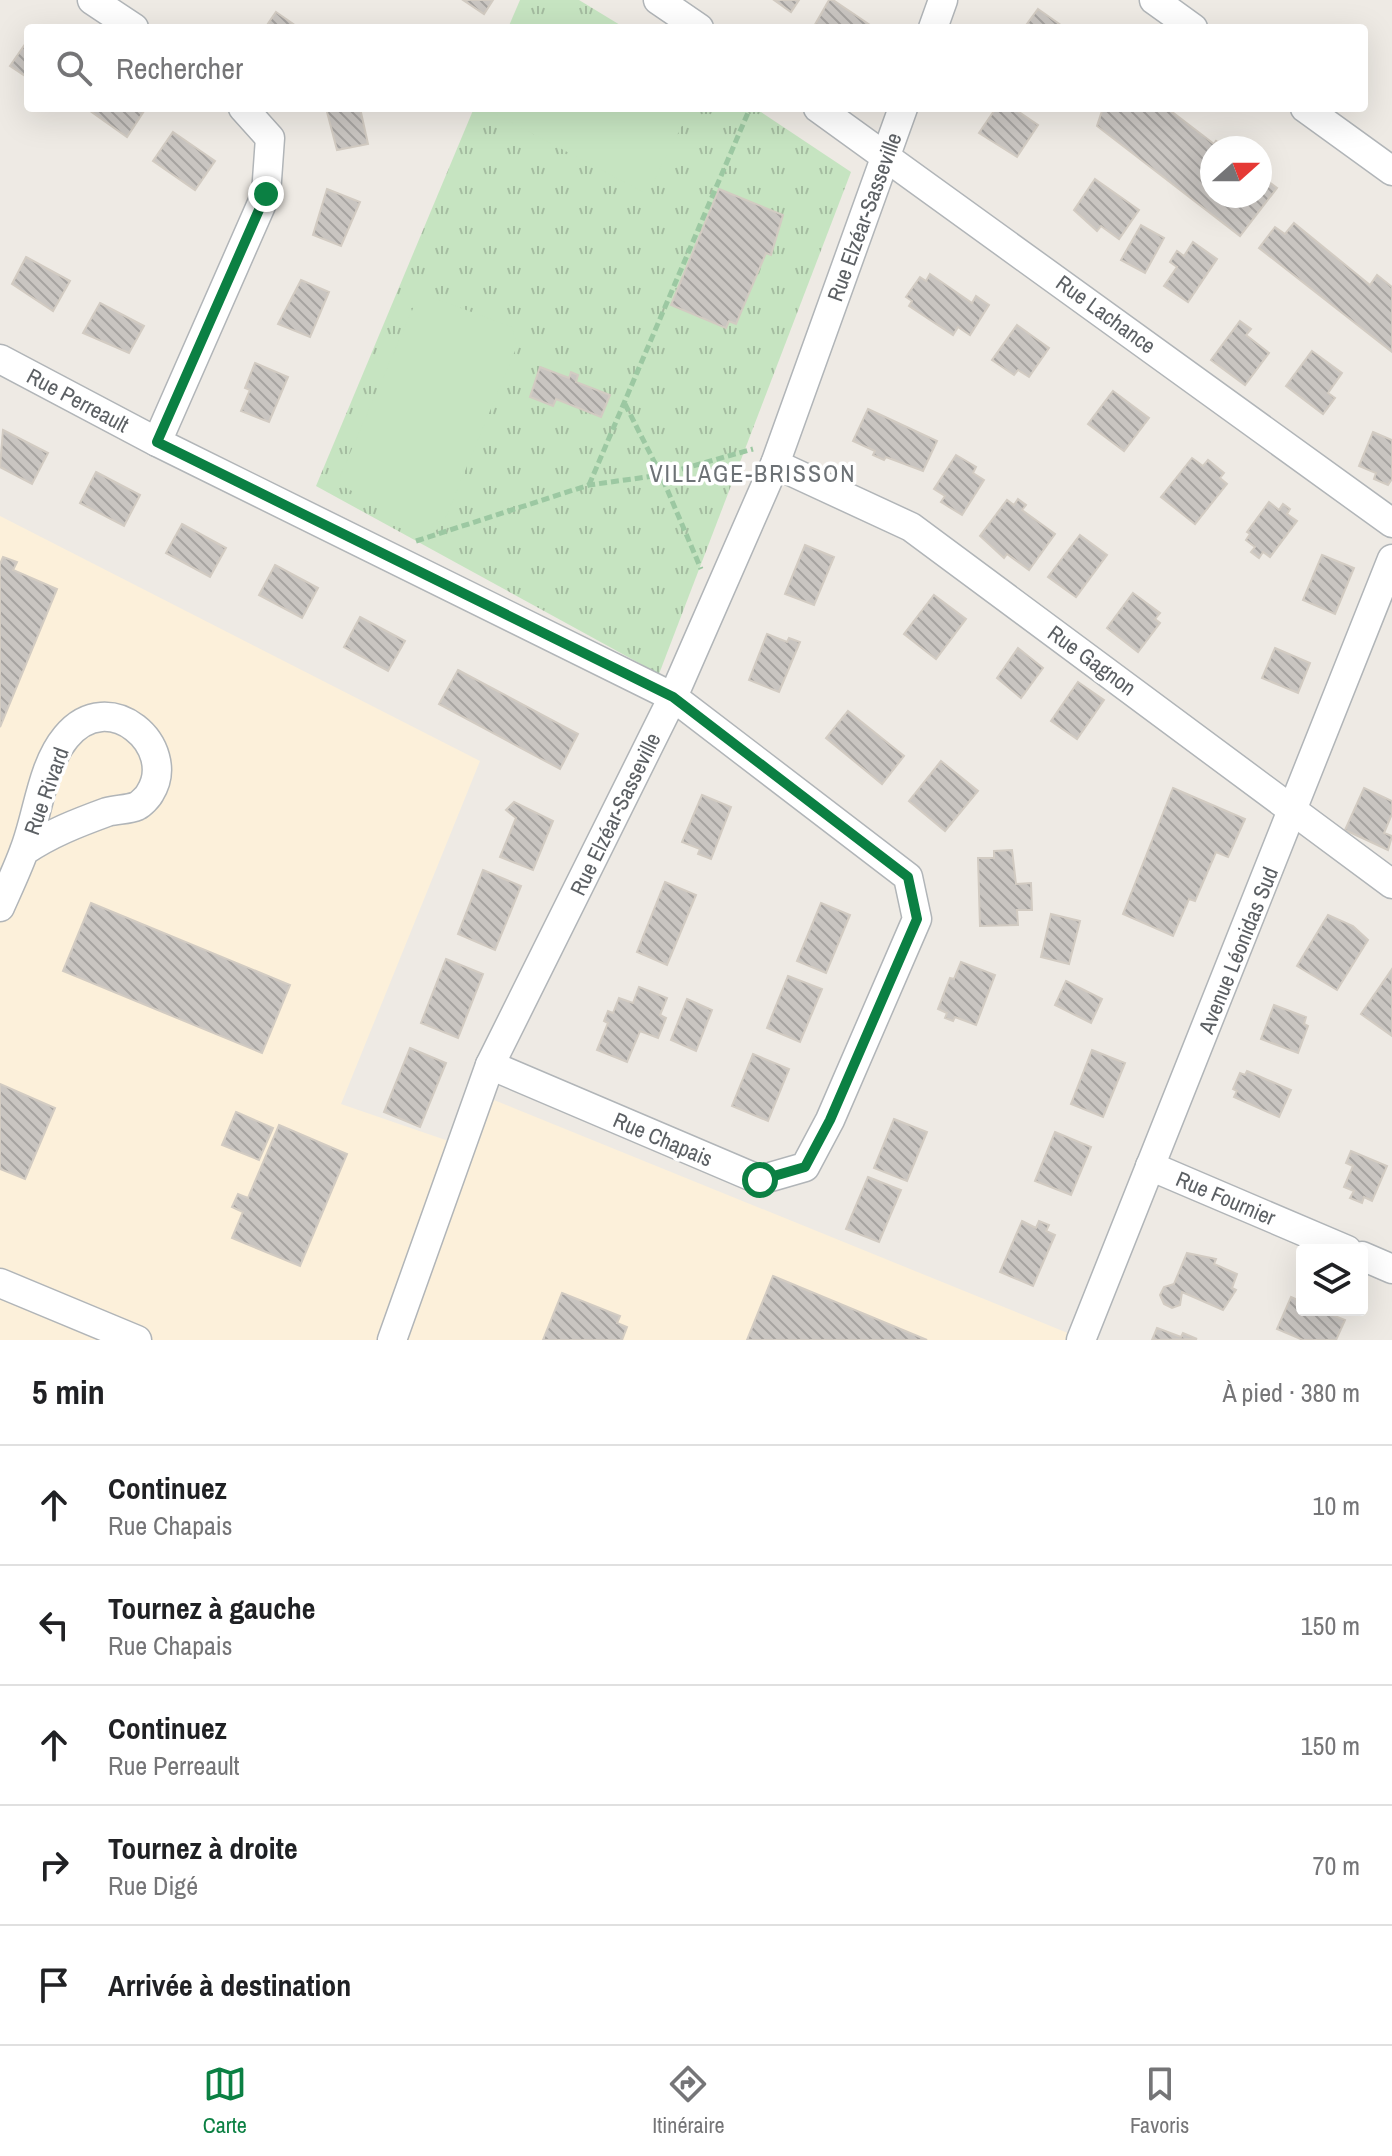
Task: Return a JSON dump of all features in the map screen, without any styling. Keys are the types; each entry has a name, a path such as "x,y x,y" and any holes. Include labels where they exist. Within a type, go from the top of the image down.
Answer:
{"street":[{"path":"92,0 128,24"},
{"path":"658,0 693,24"},
{"path":"934,24 943,0"},
{"path":"1154,0 1187,24"},
{"path":"157,442 266,194 270,138 247,112"},
{"name":"Rue Lachance","path":"824,112 1392,523"},
{"name":"Rue Elzéar-Sasseville","path":"392,1340 490,1065 673,697 779,453 902,112"},
{"path":"1311,112 1392,171"},
{"name":"Rue Perreault","path":"0,359 157,442 673,697"},
{"name":"Rue Gagnon","path":"779,453 911,527 1392,884"},
{"name":"Avenue Léonidas Sud","path":"1081,1340 1295,810 1392,559"},
{"name":"Rue Chapais","path":"490,1065 760,1180 805,1167 830,1120 917,919 908,877 673,697"},
{"name":"Rue Rivard","path":"0,907 24,851 56,751 67,735 86,719 106,716 134,723 149,743 156,774 151,793 138,806 111,811 52,833 24,851"},
{"name":"Rue Fournier","path":"1150,1166 1333,1244"},
{"path":"1368,1259 1392,1269"},
{"path":"0,1283 137,1340"}],"path":[{"path":"589,485 748,112"},
{"path":"625,403 661,475 715,601"},
{"path":"381,553 589,485 779,453"}],"shaded area":[{"path":"0,516 480,761 341,1104 463,1146 484,1096 1085,1340 0,1340"}],"green space":[{"path":"520,0 579,0 618,24 510,24"},
{"path":"472,112 761,112 851,172 659,674 316,486"},
{"path":"492,112 689,112 647,194"},
{"path":"422,297 431,297 512,327 517,346 443,524 434,532 340,485 341,474 415,304"}],"building":[{"path":"463,0 493,0 484,14"},
{"path":"774,0 799,0 791,12"},
{"path":"829,0 833,0 869,24 815,24"},
{"path":"1038,9 1059,24 1027,24"},
{"path":"276,12 293,24 268,24"},
{"path":"24,46 24,75 10,66"},
{"path":"92,112 143,112 127,137"},
{"path":"327,112 361,112 368,144 337,150"},
{"path":"993,112 1019,112 1038,125 1017,157 979,133"},
{"path":"1102,112 1172,112 1204,136 1200,136 1200,205 1097,126"},
{"path":"173,132 215,161 195,190 153,161"},
{"path":"1095,179 1139,210 1119,239 1101,226 1097,231 1074,210"},
{"path":"327,189 360,202 341,246 313,235"},
{"path":"719,189 783,215 771,255 766,253 736,324 729,321 726,328 671,305"},
{"path":"1204,208 1262,208 1240,236"},
{"path":"1294,223 1370,285 1377,275 1392,287 1392,352 1259,248 1275,227 1285,234"},
{"path":"1141,225 1164,238 1145,273 1121,260"},
{"path":"1193,242 1217,259 1188,302 1164,286 1177,267 1170,262 1177,251 1184,256"},
{"path":"26,257 70,281 53,311 12,284"},
{"path":"930,274 972,303 976,296 989,305 970,335 958,327 953,335 909,306 912,301 906,297 920,277 926,281"},
{"path":"301,280 329,292 310,337 278,324"},
{"path":"100,303 144,326 129,353 83,333"},
{"path":"1240,321 1251,329 1246,335 1269,353 1245,385 1211,360"},
{"path":"1017,325 1049,348 1029,377 1018,370 1014,375 992,360"},
{"path":"1312,351 1342,373 1328,393 1335,398 1323,414 1286,386"},
{"path":"255,363 288,377 269,422 241,411 250,390 245,388"},
{"path":"540,367 569,378 571,372 578,375 576,382 610,395 601,417 556,399 553,406 530,397"},
{"path":"1113,391 1149,418 1124,451 1088,424"},
{"path":"868,409 937,441 923,471 886,457 884,460 873,455 875,451 853,441"},
{"path":"3,430 48,453 32,484 0,467"},
{"path":"1373,432 1392,440 1392,479 1388,485 1374,479 1376,473 1359,466"},
{"path":"956,455 976,467 973,473 984,480 962,515 941,502 945,496 934,489"},
{"path":"1192,458 1203,466 1208,460 1224,473 1220,478 1227,484 1195,524 1161,497"},
{"path":"96,472 140,495 124,526 80,503"},
{"path":"1018,499 1026,505 1022,510 1055,534 1029,570 1007,554 1004,558 980,536 1007,500 1014,505"},
{"path":"1269,502 1279,510 1283,504 1290,509 1287,514 1297,521 1270,557 1263,552 1259,558 1251,552 1255,547 1246,540 1250,534 1247,532"},
{"path":"182,524 226,548 210,577 166,553"},
{"path":"1080,535 1107,555 1076,597 1048,577"},
{"path":"805,545 834,557 814,605 785,594"},
{"path":"1322,555 1354,568 1335,614 1303,600"},
{"path":"3,557 17,562 13,570 57,589 0,727 0,564"},
{"path":"275,565 318,588 302,618 259,595"},
{"path":"1133,593 1160,613 1155,619 1160,623 1138,652 1107,628"},
{"path":"934,595 966,619 936,659 904,634"},
{"path":"360,617 405,641 388,671 344,647"},
{"path":"767,634 787,642 789,638 800,642 779,692 749,680"},
{"path":"1018,648 1043,668 1021,698 997,678"},
{"path":"1275,648 1310,663 1298,693 1262,678"},
{"path":"458,670 578,734 560,769 439,704"},
{"path":"1078,682 1104,700 1077,739 1051,721"},
{"path":"848,711 904,756 882,784 826,738"},
{"path":"941,761 978,791 945,831 909,801"},
{"path":"1173,788 1245,819 1228,857 1216,852 1195,901 1189,899 1173,936 1123,914"},
{"path":"1364,788 1392,801 1392,814 1384,833 1392,836 1388,850 1345,830"},
{"path":"702,795 731,807 711,859 698,854 700,849 682,842"},
{"path":"514,802 553,821 533,870 500,857 516,818 506,810"},
{"path":"1012,850 1016,884 1031,883 1032,910 1017,910 1018,925 980,926 978,858 994,858 994,851"},
{"path":"483,870 521,886 495,950 458,934"},
{"path":"665,882 696,895 667,965 637,952"},
{"path":"91,903 290,985 262,1053 63,971"},
{"path":"821,903 850,915 826,973 797,961"},
{"path":"1051,914 1080,921 1069,964 1041,957"},
{"path":"1328,915 1353,926 1368,940 1337,990 1297,966"},
{"path":"446,959 483,974 458,1038 421,1023"},
{"path":"961,962 995,975 976,1025 955,1017 953,1021 945,1018 947,1013 938,1009 950,978 954,979"},
{"path":"1392,969 1392,1036 1361,1014"},
{"path":"788,976 822,989 800,1042 767,1028"},
{"path":"1066,981 1102,999 1091,1023 1055,1005"},
{"path":"639,987 667,998 660,1015 666,1018 658,1038 640,1031 627,1062 597,1050 608,1023 604,1021 608,1011 613,1013 619,998 633,1003"},
{"path":"687,999 712,1010 696,1051 671,1040"},
{"path":"1274,1005 1306,1017 1304,1024 1308,1026 1298,1053 1261,1039"},
{"path":"410,1048 446,1063 420,1127 384,1112"},
{"path":"1092,1050 1125,1063 1103,1117 1071,1104"},
{"path":"753,1054 789,1069 768,1121 732,1106"},
{"path":"1247,1071 1291,1090 1279,1117 1234,1097 1237,1091 1233,1089 1240,1073 1245,1075"},
{"path":"0,1084 55,1108 25,1179 0,1169"},
{"path":"236,1112 273,1128 259,1160 222,1145"},
{"path":"894,1119 927,1132 907,1181 874,1168"},
{"path":"279,1125 347,1154 300,1266 232,1238 243,1212 232,1207 238,1194 248,1198"},
{"path":"1055,1132 1091,1147 1071,1195 1035,1181"},
{"path":"1351,1151 1387,1166 1372,1201 1364,1197 1362,1203 1350,1198 1354,1191 1344,1187 1353,1166 1346,1163"},
{"path":"868,1177 901,1190 879,1242 846,1229"},
{"path":"1022,1221 1036,1228 1039,1221 1049,1225 1046,1231 1055,1235 1033,1286 1000,1272"},
{"path":"1187,1253 1216,1259 1214,1264 1237,1274 1232,1288 1236,1290 1223,1310 1182,1292 1180,1305 1172,1308 1164,1304 1160,1295 1164,1287 1174,1284"},
{"path":"773,1276 927,1340 747,1340"},
{"path":"562,1293 620,1316 617,1323 627,1327 622,1340 543,1340"},
{"path":"1291,1297 1296,1299 1296,1316 1335,1316 1345,1320 1336,1340 1303,1340 1277,1329"},
{"path":"1157,1328 1181,1337 1183,1333 1197,1339 1152,1340"}],"district":[{"name":"VILLAGE-BRISSON","path":"753,473"}],"route":[{"path":"266,194 157,442 673,697 908,877 917,919 830,1120 805,1167 760,1180"}]}
